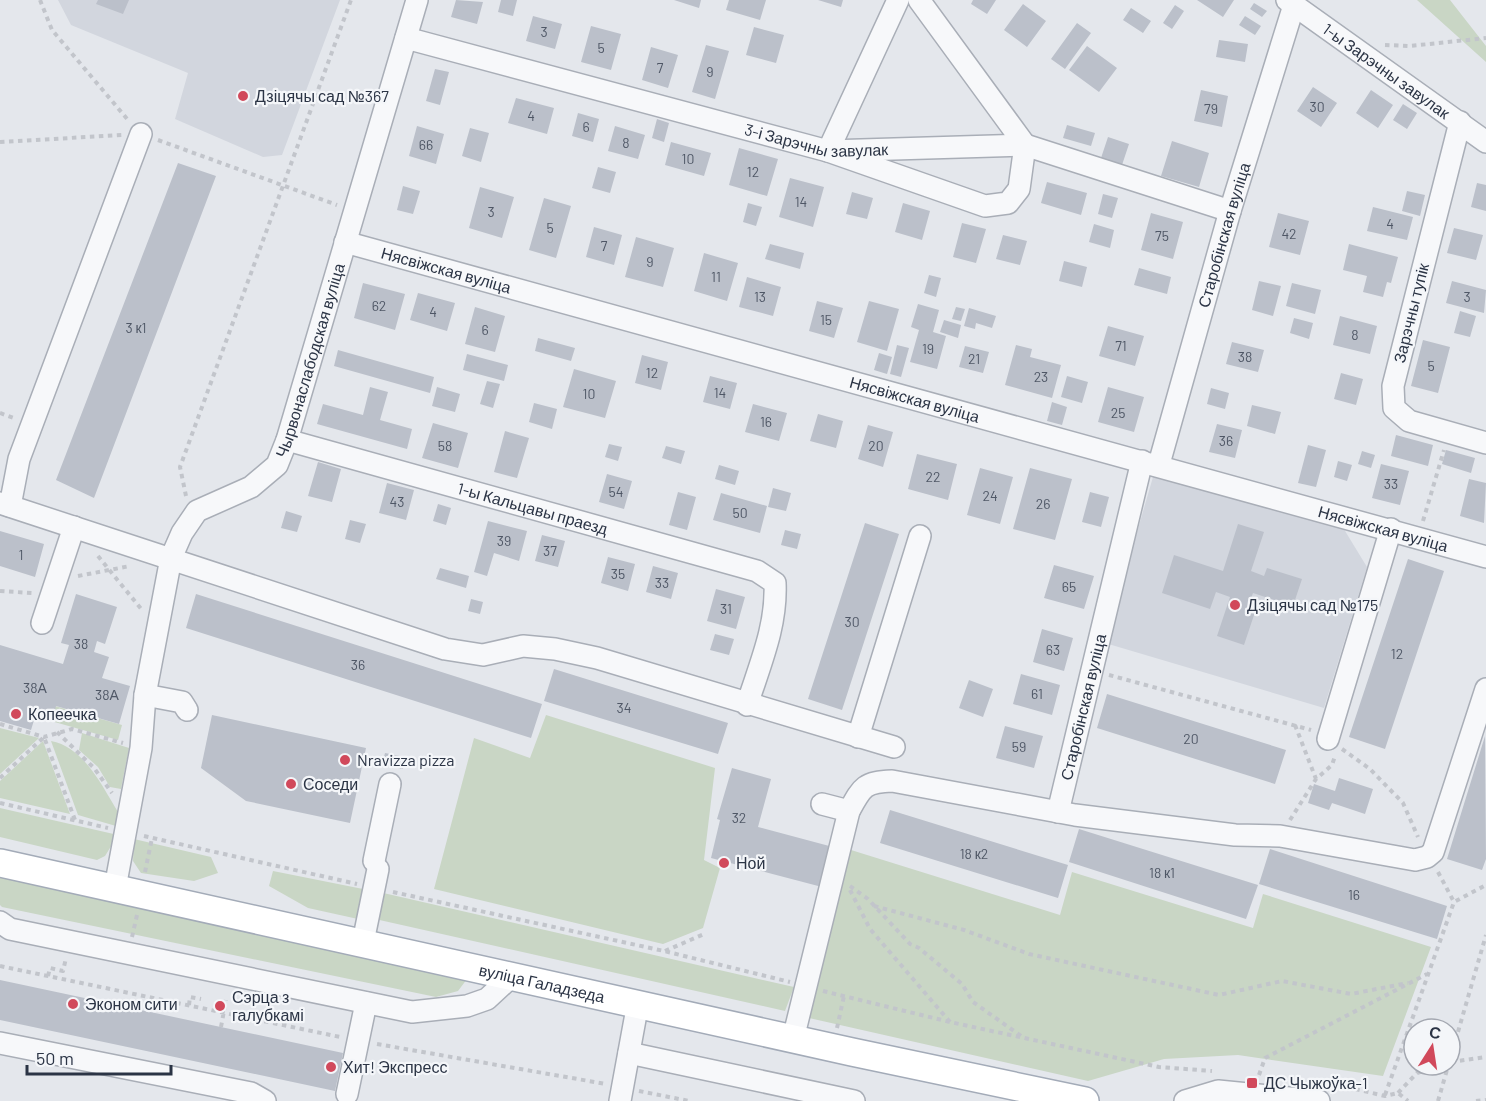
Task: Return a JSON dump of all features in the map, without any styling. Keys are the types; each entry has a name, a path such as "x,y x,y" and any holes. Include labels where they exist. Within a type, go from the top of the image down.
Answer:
{"main road":[{"name":"вуліца Галадзеда","path":"0,863 638,1003 793,1039 1004,1093 1085,1101"}],"street":[{"name":"Чырвонаслабодская вуліца","path":"197,511 251,487 277,465 287,440 417,0"},
{"path":"898,0 828,151 985,206 1008,203 1019,189 1025,145 919,0"},
{"name":"1-ы Зарэчны завулак","path":"1290,3 1486,142"},
{"name":"Старобінская вуліца","path":"1058,812 1091,670 1150,463 1230,211 1290,3"},
{"name":"3-і Зарэчны завулак","path":"406,38 828,151 1025,145 1230,211"},
{"name":"Зарэчны тупік","path":"1460,122 1393,386 1394,408 1409,421 1486,443"},
{"path":"141,134 19,459 5,505 445,649 483,655 523,646 555,649 597,658 747,705 894,747"},
{"name":"Нясвіжская вуліца","path":"345,242 1486,556"},
{"name":"1-ы Кальцавы праезд","path":"287,440 757,571 775,583 773,625 747,705"},
{"path":"115,888 141,748 145,695 171,558 182,533 197,511"},
{"path":"42,623 74,527"},
{"path":"1328,739 1392,529"},
{"path":"858,737 920,536"},
{"path":"793,1039 849,811 860,791 872,782 892,781 1058,812 1226,834 1280,836 1414,860 1427,857 1433,852 1486,689"},
{"path":"145,695 183,702 187,710"},
{"path":"363,942 390,784"},
{"path":"822,804 849,811"},
{"path":"0,922 10,929 412,1012 467,1006 487,999 513,975"},
{"path":"346,1094 366,1003"},
{"path":"622,1094 638,1003"},
{"path":"0,1043 250,1093 266,1101"},
{"path":"629,1053 854,1101"},
{"path":"1185,1101 1218,1091 1321,1091"}],"path":[{"path":"40,0 52,30 141,134"},
{"path":"197,511 184,494 180,468 351,0"},
{"path":"1349,44 1410,46 1486,38"},
{"path":"0,142 141,134 354,211"},
{"path":"1419,537 1449,432"},
{"path":"74,527 157,629"},
{"path":"0,591 55,587 109,570 171,558"},
{"path":"1091,670 1295,725 1318,732 1328,739"},
{"path":"0,724 45,737"},
{"path":"1295,725 1316,779"},
{"path":"0,778 45,737 57,732 72,729 141,748"},
{"path":"57,732 94,768 115,797"},
{"path":"45,737 76,820"},
{"path":"1280,836 1316,779 1332,765 1338,746 1370,769 1403,802 1427,857 1454,902"},
{"path":"0,803 125,831 376,873 664,951 950,1023 1159,1067 1218,1071"},
{"path":"950,1023 870,929 847,884 874,906 910,944 920,948 962,984 973,1002 1024,1038"},
{"path":"1385,1096 1454,902 1486,885"},
{"path":"874,906 964,930 1029,954 1219,995 1282,981 1352,994 1408,983"},
{"path":"664,951 704,934"},
{"path":"1462,1022 1486,935"},
{"path":"0,966 329,1035"},
{"path":"48,976 50,968 60,970"},
{"path":"1259,1075 1265,1058 1428,974"},
{"path":"836,1031 844,996"},
{"path":"189,1005 190,997 201,999"},
{"path":"221,1027 226,1000"},
{"path":"358,1041 622,1094 689,1101"},
{"path":"1462,1060 1486,1057"},
{"path":"1249,1074 1270,1076"},
{"path":"1321,1091 1385,1096 1398,1093 1413,1077"},
{"path":"1438,1101 1446,1077"},
{"path":"1398,1093 1407,1101"},
{"path":"1476,1101 1484,1100"}],"shaded area":[{"name":"Дзіцячы сад №367","path":"58,0 340,0 282,155 263,157 175,119 188,73 71,25"},
{"name":"Дзіцячы сад №175","path":"1153,477 1342,526 1367,567 1324,708 1105,643"}],"green space":[{"path":"1417,0 1450,0 1486,46 1486,62"},
{"path":"55,706 122,725 118,740 51,721"},
{"path":"546,715 715,768 704,860 720,868 703,928 663,944 434,889 474,738 530,758"},
{"path":"0,728 39,738 0,774"},
{"path":"82,733 129,748 121,789 110,787 98,767 79,750"},
{"path":"43,741 70,814 0,798 0,781"},
{"path":"51,741 73,751 91,769 118,812 116,826 78,815"},
{"path":"0,808 118,835 105,856 97,860 0,837"},
{"path":"134,839 211,857 218,873 194,881 141,873 133,861"},
{"path":"851,850 1060,915 1072,872 1253,928 1263,894 1431,947 1405,1017 1402,1017 1402,1025 1383,1076 1238,1055 1164,1059 1088,1081 809,1018"},
{"path":"273,871 363,889 358,919 308,908 269,886"},
{"path":"0,877 467,979 458,991 436,997 2,907 0,905"},
{"path":"379,892 794,987 785,1011 375,919"}],"building":[{"path":"98,0 129,0 123,14 96,4"},
{"path":"456,0 483,2 477,24 451,17"},
{"path":"501,0 517,0 513,16 498,12"},
{"path":"674,0 701,0 699,8"},
{"path":"729,0 766,0 760,20 726,10"},
{"path":"818,0 843,0 841,7"},
{"path":"973,0 996,0 987,14 971,4"},
{"path":"1197,0 1234,0 1223,17"},
{"path":"1254,3 1267,11 1262,17 1250,9"},
{"path":"1023,4 1046,21 1027,47 1004,30"},
{"path":"1175,5 1184,11 1172,29 1163,23"},
{"path":"1131,8 1151,21 1143,33 1123,20"},
{"path":"533,16 562,24 555,49 526,41"},
{"path":"1245,16 1261,26 1255,35 1239,25"},
{"path":"1077,23 1091,33 1065,69 1051,59"},
{"path":"591,26 621,34 611,70 581,62"},
{"path":"754,27 784,35 776,63 746,55"},
{"path":"1219,40 1248,44 1245,62 1216,57"},
{"path":"706,45 729,51 715,99 692,92"},
{"path":"1087,46 1117,68 1099,92 1069,70"},
{"path":"651,47 678,55 668,88 642,80"},
{"path":"435,69 449,72 440,105 426,101"},
{"path":"1313,87 1337,103 1321,127 1297,111"},
{"path":"1201,90 1228,96 1222,127 1194,121"},
{"path":"1371,90 1393,105 1378,128 1356,113"},
{"path":"516,98 554,108 547,134 508,123"},
{"path":"1403,104 1417,113 1407,129 1393,120"},
{"path":"578,113 599,119 593,142 572,136"},
{"path":"657,119 669,123 664,142 652,138"},
{"path":"1067,125 1095,133 1091,146 1063,138"},
{"path":"417,126 444,134 436,164 409,156"},
{"path":"615,126 645,135 638,159 608,151"},
{"path":"470,128 489,133 481,162 462,156"},
{"path":"1108,137 1129,144 1119,174 1098,167"},
{"path":"1172,141 1209,153 1199,187 1161,176"},
{"path":"671,142 711,153 704,176 665,165"},
{"path":"739,148 778,159 767,196 729,185"},
{"path":"178,163 216,176 94,498 56,480"},
{"path":"598,167 616,172 610,193 592,188"},
{"path":"790,178 824,187 813,227 779,217"},
{"path":"1047,182 1087,193 1081,215 1041,203"},
{"path":"1477,183 1486,185 1486,211 1471,207"},
{"path":"403,186 420,191 413,214 397,210"},
{"path":"480,187 514,197 502,238 469,228"},
{"path":"1407,191 1425,195 1420,216 1402,211"},
{"path":"852,192 873,198 867,219 846,214"},
{"path":"1103,194 1118,198 1112,218 1098,214"},
{"path":"544,198 571,206 556,258 529,250"},
{"path":"748,203 762,207 756,226 743,222"},
{"path":"903,203 930,211 922,240 895,232"},
{"path":"1373,207 1413,217 1407,240 1367,231"},
{"path":"1151,213 1183,222 1173,259 1141,250"},
{"path":"1278,213 1309,221 1300,255 1269,247"},
{"path":"962,223 986,229 976,263 953,257"},
{"path":"1094,224 1114,230 1110,248 1089,242"},
{"path":"594,227 622,235 614,265 586,257"},
{"path":"1454,228 1483,235 1476,260 1447,253"},
{"path":"1003,235 1027,241 1020,265 996,259"},
{"path":"636,237 674,248 663,287 625,277"},
{"path":"770,244 804,253 800,269 765,259"},
{"path":"1349,244 1398,257 1391,283 1387,282 1383,297 1363,292 1367,276 1343,270"},
{"path":"704,253 738,263 727,301 694,291"},
{"path":"1064,261 1087,267 1082,287 1059,281"},
{"path":"1139,268 1171,277 1167,294 1134,285"},
{"path":"929,275 941,278 936,297 924,293"},
{"path":"747,277 781,287 773,316 739,307"},
{"path":"1259,281 1281,286 1273,316 1252,310"},
{"path":"1452,281 1486,290 1484,313 1446,303"},
{"path":"363,283 405,294 395,330 354,318"},
{"path":"1292,283 1321,290 1315,314 1286,306"},
{"path":"418,293 455,303 447,331 410,320"},
{"path":"817,301 843,308 834,338 809,331"},
{"path":"869,301 899,309 887,351 857,342"},
{"path":"918,304 939,310 933,332 946,336 937,369 910,362 919,330 911,327"},
{"path":"475,307 505,316 495,352 465,344"},
{"path":"956,307 965,309 961,321 952,319"},
{"path":"969,308 996,316 992,328 976,323 975,329 964,326"},
{"path":"1460,311 1476,316 1470,337 1454,333"},
{"path":"1340,316 1377,326 1370,354 1333,345"},
{"path":"1294,318 1313,323 1309,339 1290,333"},
{"path":"944,320 961,325 958,338 940,332"},
{"path":"1108,326 1144,336 1135,366 1099,356"},
{"path":"538,338 575,348 571,361 535,351"},
{"path":"1423,340 1450,347 1438,393 1411,386"},
{"path":"1232,342 1264,350 1258,372 1226,364"},
{"path":"897,345 909,348 901,377 890,374"},
{"path":"1016,345 1032,349 1030,357 1061,365 1052,398 1005,385"},
{"path":"965,346 989,352 983,373 959,367"},
{"path":"338,350 434,377 430,393 334,366"},
{"path":"879,353 892,357 887,374 874,370"},
{"path":"467,354 508,365 504,381 463,370"},
{"path":"642,355 668,362 661,390 635,383"},
{"path":"574,369 616,381 605,418 563,407"},
{"path":"1341,373 1363,379 1356,405 1334,399"},
{"path":"710,376 737,383 730,409 703,402"},
{"path":"1067,376 1088,382 1082,403 1061,397"},
{"path":"487,381 500,384 493,408 480,404"},
{"path":"370,387 388,392 380,420 412,429 407,449 317,424 323,404 363,415"},
{"path":"437,387 460,394 455,412 432,406"},
{"path":"1108,387 1144,397 1134,432 1098,422"},
{"path":"1211,388 1229,393 1225,409 1207,404"},
{"path":"1052,402 1067,407 1062,425 1047,421"},
{"path":"534,403 557,409 552,429 529,422"},
{"path":"753,404 787,413 779,441 745,432"},
{"path":"1252,405 1281,412 1275,434 1247,426"},
{"path":"818,414 843,421 836,448 810,441"},
{"path":"433,423 468,433 458,468 422,458"},
{"path":"1217,424 1242,430 1235,458 1209,452"},
{"path":"868,425 893,432 883,467 858,459"},
{"path":"505,431 529,438 517,478 494,472"},
{"path":"1396,435 1433,445 1428,466 1391,456"},
{"path":"609,444 622,447 618,461 605,457"},
{"path":"1308,445 1326,450 1316,487 1298,483"},
{"path":"666,446 685,451 681,464 662,458"},
{"path":"1446,450 1475,458 1471,473 1442,464"},
{"path":"1362,451 1375,455 1371,468 1358,464"},
{"path":"917,454 957,464 948,500 908,489"},
{"path":"1338,461 1352,465 1347,481 1334,477"},
{"path":"318,462 341,469 332,502 308,496"},
{"path":"1381,464 1409,471 1400,505 1372,498"},
{"path":"719,465 739,471 735,485 715,479"},
{"path":"980,468 1013,477 1000,524 967,515"},
{"path":"1030,468 1072,479 1055,540 1013,529"},
{"path":"607,474 632,481 624,509 599,502"},
{"path":"1469,479 1486,483 1484,523 1460,516"},
{"path":"387,483 414,490 406,520 379,513"},
{"path":"773,488 791,493 786,511 768,507"},
{"path":"678,492 696,497 687,530 669,525"},
{"path":"1090,492 1109,497 1101,527 1082,522"},
{"path":"721,493 767,506 760,533 713,520"},
{"path":"438,504 451,508 446,525 433,521"},
{"path":"286,511 302,516 297,532 281,528"},
{"path":"350,520 366,524 360,543 345,539"},
{"path":"488,521 527,531 519,561 494,553 487,576 474,572"},
{"path":"865,523 899,534 842,710 808,699"},
{"path":"1238,524 1264,532 1251,571 1264,576 1267,568 1302,579 1293,606 1253,593 1247,609 1255,612 1244,645 1217,636 1230,597 1216,592 1210,609 1162,593 1174,555 1223,571"},
{"path":"785,530 801,534 797,549 781,545"},
{"path":"0,531 44,544 35,577 0,566"},
{"path":"542,535 565,541 558,567 535,561"},
{"path":"608,557 635,564 628,591 601,583"},
{"path":"1408,559 1444,571 1385,749 1349,737"},
{"path":"1054,565 1094,576 1084,609 1044,598"},
{"path":"653,566 678,573 671,599 646,592"},
{"path":"440,568 469,576 466,588 436,579"},
{"path":"716,589 745,597 736,629 707,621"},
{"path":"76,594 117,607 105,644 97,641 94,652 109,657 102,678 130,686 119,724 56,706 52,721 35,717 31,730 0,721 0,645 63,664 69,645 61,643"},
{"path":"196,594 542,704 531,738 186,628"},
{"path":"471,599 483,602 480,614 468,611"},
{"path":"1042,629 1073,638 1064,671 1033,662"},
{"path":"715,634 734,639 729,655 710,650"},
{"path":"554,669 728,723 718,754 544,701"},
{"path":"1021,674 1060,685 1052,715 1013,704"},
{"path":"969,680 993,689 983,717 959,708"},
{"path":"1107,694 1286,750 1275,784 1097,728"},
{"name":"Соседи","path":"212,715 366,748 350,823 246,801 201,768"},
{"path":"1005,726 1043,736 1034,768 996,758"},
{"path":"1485,736 1486,859 1482,870 1447,859"},
{"path":"385,753 405,757 403,769 382,765"},
{"path":"732,768 771,779 758,827 833,847 822,887 711,858 720,820 717,819"},
{"path":"1339,778 1373,789 1365,814 1332,803 1329,810 1308,803 1314,784 1335,791"},
{"path":"890,810 1068,865 1058,898 880,843"},
{"path":"1079,829 1258,885 1246,919 1069,862"},
{"path":"1270,849 1447,906 1437,939 1259,884"},
{"path":"0,980 343,1053 335,1091 0,1020"}],"place":[{"name":"Дзіцячы сад №367","path":"243,96"},
{"name":"Дзіцячы сад №175","path":"1235,605"},
{"name":"Копеечка","path":"16,714"},
{"name":"Nravizza pizza","path":"345,760"},
{"name":"Соседи","path":"291,784"},
{"name":"Ной","path":"724,863"},
{"name":"Эконом сити","path":"73,1004"},
{"name":"Сэрца з галубкамі","path":"220,1006"},
{"name":"Хит! Экспресс","path":"331,1067"},
{"name":"ДС Чыжоўка-1","path":"1252,1083"}]}
